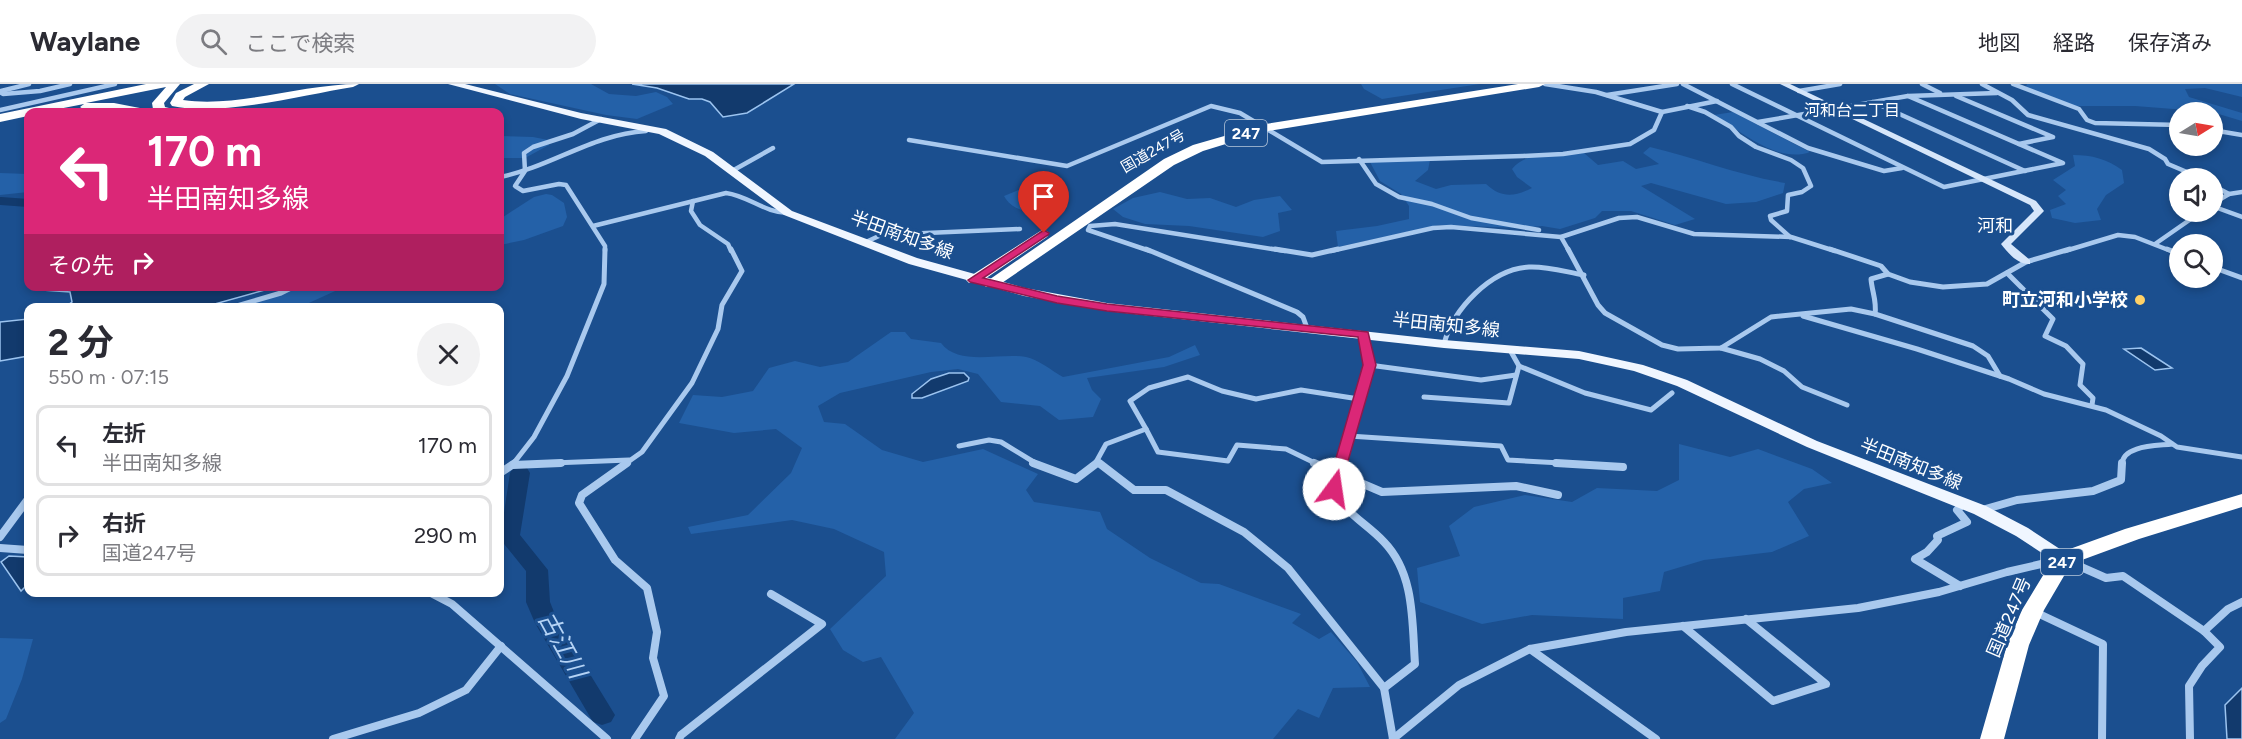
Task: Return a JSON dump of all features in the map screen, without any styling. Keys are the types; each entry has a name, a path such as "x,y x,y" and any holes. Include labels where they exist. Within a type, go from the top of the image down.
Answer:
{"highway":[{"path":"40,108 136,84"},
{"path":"87,96 145,84"},
{"path":"203,84 180,95 176,103 226,106"},
{"path":"216,108 353,84"},
{"path":"207,108 366,84"},
{"name":"国道247号","path":"974,280 1120,182 1171,153 1219,133 1506,84"},
{"name":"国道247号","path":"991,284 1169,162 1198,148 1262,125 1539,84"},
{"path":"171,108 166,97 172,85"},
{"path":"159,108 158,103 172,85"},
{"path":"52,108 172,85"},
{"path":"81,108 103,106 116,108"},
{"path":"220,108 226,106"},
{"path":"0,118 24,112"},
{"path":"0,118 24,113"},
{"path":"0,118 24,115"},
{"name":"247","path":"2063,560 2132,534 2242,500"},
{"name":"国道247号","path":"1992,739 2018,645 2032,610 2063,560"}],"main road":[{"name":"半田南知多線","path":"453,84 502,97 662,131 699,148 788,213 913,261 974,280 1057,299 1107,307 1444,344 1579,355 1638,368 1682,383 1812,444 1980,510 2022,532 2063,560"},
{"name":"半田南知多線","path":"467,84 502,97"}],"street":[{"path":"0,92 29,84"},
{"path":"0,92 25,93 70,84"},
{"path":"0,110 115,84"},
{"path":"1545,84 1596,92 1662,112 1717,101"},
{"path":"1604,96 1677,84"},
{"path":"1683,84 1808,148 1884,171 1903,168"},
{"path":"1732,84 1944,188 2063,163 1908,96"},
{"path":"1784,84 2033,203 2039,211 2007,244 2011,251 2026,262"},
{"path":"1799,91 1840,84"},
{"path":"1922,84 1943,95"},
{"path":"1982,84 2012,100 2028,115 2149,149 2165,159 2168,164 2177,168"},
{"path":"2013,84 2079,109 2087,120 2095,123 2169,124"},
{"path":"1758,122 1908,96 1998,93"},
{"path":"1952,94 2053,137 2018,144"},
{"path":"1873,102 2026,171"},
{"path":"909,140 1067,166 1211,106 1240,113 1322,162 1359,159 1523,156 1607,149 1630,144 1654,130 1662,112"},
{"path":"1687,106 1705,112 1731,127 1739,136 1756,147 1791,160 1803,168 1811,186 1802,192 1788,195 1787,211 1770,216 1780,231 1791,237 1881,266 1888,274 1910,282 1943,287 1987,284 2026,262 2118,235 2135,237 2169,250"},
{"path":"504,470 513,465 534,437 567,376 604,284 605,246 566,185 559,184 523,191 515,186 525,171 524,153 533,147 573,134 602,119"},
{"path":"504,176 525,171 613,135 634,130 662,131"},
{"path":"2223,132 2242,135"},
{"path":"732,171 773,148"},
{"path":"1359,159 1376,184 1399,197 1432,204 1472,219 1535,229 1545,234"},
{"path":"2223,191 2229,194"},
{"path":"2223,198 2229,194 2242,192"},
{"path":"593,226 726,193 738,193 776,214 788,213"},
{"path":"635,739 664,696 652,658 657,632 647,588 615,560 579,503 582,495 642,452 692,382 718,329 722,305 742,271 728,244 700,225 691,211 693,201"},
{"path":"2223,209 2242,217"},
{"path":"1307,328 1303,317 1297,312 1163,255 1088,230 1090,226 1115,224 1312,255 1433,228 1451,227 1561,237 1629,216 1655,221 1694,234 1791,237"},
{"path":"2155,244 2187,222"},
{"path":"866,242 881,235 1020,229"},
{"path":"1561,237 1584,274 1598,305 1614,320 1662,345 1678,349 1721,348 1760,359 1784,371 1802,387 1847,405"},
{"path":"1444,344 1445,332 1479,289 1520,268 1584,274"},
{"path":"2223,271 2242,278"},
{"path":"2007,273 2053,319 2045,336 2066,346 2083,364 2080,385 2092,398 2092,405"},
{"path":"1875,314 1877,303 1872,293 1871,279 1888,274"},
{"path":"247,303 285,291"},
{"path":"1721,348 1771,317 1802,316 1851,309 1875,314 1973,346 1988,356 2001,376"},
{"path":"1802,316 2001,376 2044,394 2092,405 2161,436 2172,444"},
{"path":"1364,334 1369,365 1336,474 1334,489 1341,504 1354,520 1384,542 1404,569 1409,596 1415,664 1384,688"},
{"path":"1510,350 1519,366 1585,393 1651,410 1672,393"},
{"path":"1369,365 1481,380 1516,375"},
{"path":"1424,398 1509,404 1519,366"},
{"path":"1359,399 1301,390 1256,399 1222,391 1188,377 1149,388 1130,401 1158,452 1228,461 1237,446 1286,449 1336,474 1382,492 1516,486 1558,495"},
{"path":"959,446 989,440 1000,442 1031,462 1076,479 1098,462 1106,444 1146,429"},
{"path":"1349,436 1501,446 1508,460 1623,467"},
{"path":"1980,510 2017,500 2093,491 2121,480 2122,459 2129,452 2172,444 2242,457"},
{"path":"513,465 631,460"},
{"path":"1098,462 1134,490 1166,490 1244,531 1288,568 1384,688 1393,739 1459,685 1530,648 1626,632 1858,608 1960,586 2007,572 2063,560 2106,578 2123,576 2204,631 2220,646 2202,666 2189,686 2190,739"},
{"path":"0,537 24,504"},
{"path":"1960,586 1915,559 1927,552 1938,540 1937,536 1967,522 1957,510 1963,504"},
{"path":"0,548 24,550"},
{"path":"679,739 681,735 822,624 771,594"},
{"path":"439,597 452,604 607,739"},
{"path":"2204,631 2228,609 2242,602"},
{"path":"2032,610 2103,644 2102,739"},
{"path":"1683,626 1773,701 1826,684 1745,619"},
{"path":"333,739 420,713 466,690 501,646"},
{"path":"1530,648 1656,739"}],"shaded area":[{"path":"495,84 591,84 609,94 636,96 656,92 667,97 673,104 637,119 606,115 510,94"},
{"path":"632,84 794,84 747,113 723,117 710,102 702,99 689,99 657,88"},
{"path":"1361,84 1480,84 1382,99 1364,89"},
{"path":"2027,84 2242,84 2242,97 2205,88 2185,89 2189,97 2206,102 2169,102 2169,109 2075,106 2026,87"},
{"path":"2223,107 2242,113 2242,121 2223,115"},
{"path":"1733,112 1810,152 1798,155 1772,150 1714,115"},
{"path":"504,136 548,140 549,145 525,158 504,158"},
{"path":"1650,147 1751,176 1785,183 1783,193 1756,202 1726,204 1651,183 1641,186 1695,219 1675,225 1631,211 1602,211 1595,218 1560,229 1542,226 1521,228 1439,225 1338,247 1336,231 1409,219 1409,206 1401,194 1380,181 1370,162 1430,160 1428,170 1415,181 1436,189 1451,185 1486,184 1497,192 1508,195 1532,188 1517,177 1512,169 1526,159 1545,154 1584,153 1598,165 1623,161 1636,169 1659,164 1643,153"},
{"path":"2073,155 2099,158 2122,170 2124,183 2106,195 2097,209 2101,220 2075,223 2052,218 2050,210 2066,204 2058,196 2066,190 2053,180 2075,166"},
{"path":"0,173 24,174 24,192 0,195"},
{"path":"1021,189 1061,190 1067,194 1066,200 1051,208 1025,211 1010,203 1004,196"},
{"path":"1160,192 1187,199 1210,198 1236,207 1254,200 1280,196 1292,210 1278,213 1280,231 1263,237 1189,226 1145,224 1123,217 1113,209 1133,198"},
{"path":"552,195 564,203 567,217 563,226 524,240 504,244 504,216 534,197"},
{"path":"56,291 261,291 218,303 71,303 70,292"},
{"path":"290,291 335,291 309,303 254,303"},
{"path":"24,319 24,357 0,361 0,322"},
{"path":"891,332 905,332 911,339 941,343 958,355 1031,358 1063,377 1169,357 1195,345 1200,355 1164,367 1087,378 1092,390 1101,399 1093,417 1059,420 1040,406 1001,402 978,374 958,369 931,372 840,393 818,406 824,422 845,424 882,450 923,462 983,449 1038,474 1026,490 1034,502 1100,512 1107,529 1150,558 1201,583 1219,584 1301,614 1292,623 1319,639 1331,632 1357,662 1370,687 1333,688 1319,718 1298,709 1273,739 895,739 914,713 881,657 863,662 843,650 830,629 886,576 884,552 834,529 792,520 691,534 688,527 748,515 791,473 802,448 776,429 734,433 679,423 693,395 722,397 753,391 769,368 795,361 820,367 848,362"},
{"path":"2141,348 2172,368 2155,370 2124,349"},
{"path":"949,373 964,373 969,378 968,381 922,398 912,398 912,394 931,379"},
{"path":"1679,444 1730,457 1758,449 1812,469 1832,483 1804,489 1788,502 1809,536 1772,552 1704,560 1664,572 1660,591 1623,598 1623,619 1532,615 1482,624 1420,602 1417,568 1460,556 1449,526 1474,507 1525,495 1572,502 1597,488 1657,491 1679,480"},
{"path":"9,556 24,557 24,588 21,591 1,562"},
{"path":"0,638 33,639 22,679 6,719 0,723"},
{"path":"2242,688 2242,739 2227,739 2225,705"}],"waterway":[{"path":"1,201 24,203"},
{"name":"古江川","path":"520,473 509,536 537,570 538,602 547,623 602,715"}],"place":[{"name":"町立河和小学校","path":"2140,300"}],"district":[{"name":"河和台二丁目","path":"1852,110"},
{"name":"河和","path":"1995,226"}],"route":[{"path":"1044,233 974,280 1057,299 1107,307 1364,334 1369,365 1336,474 1334,489"}]}
